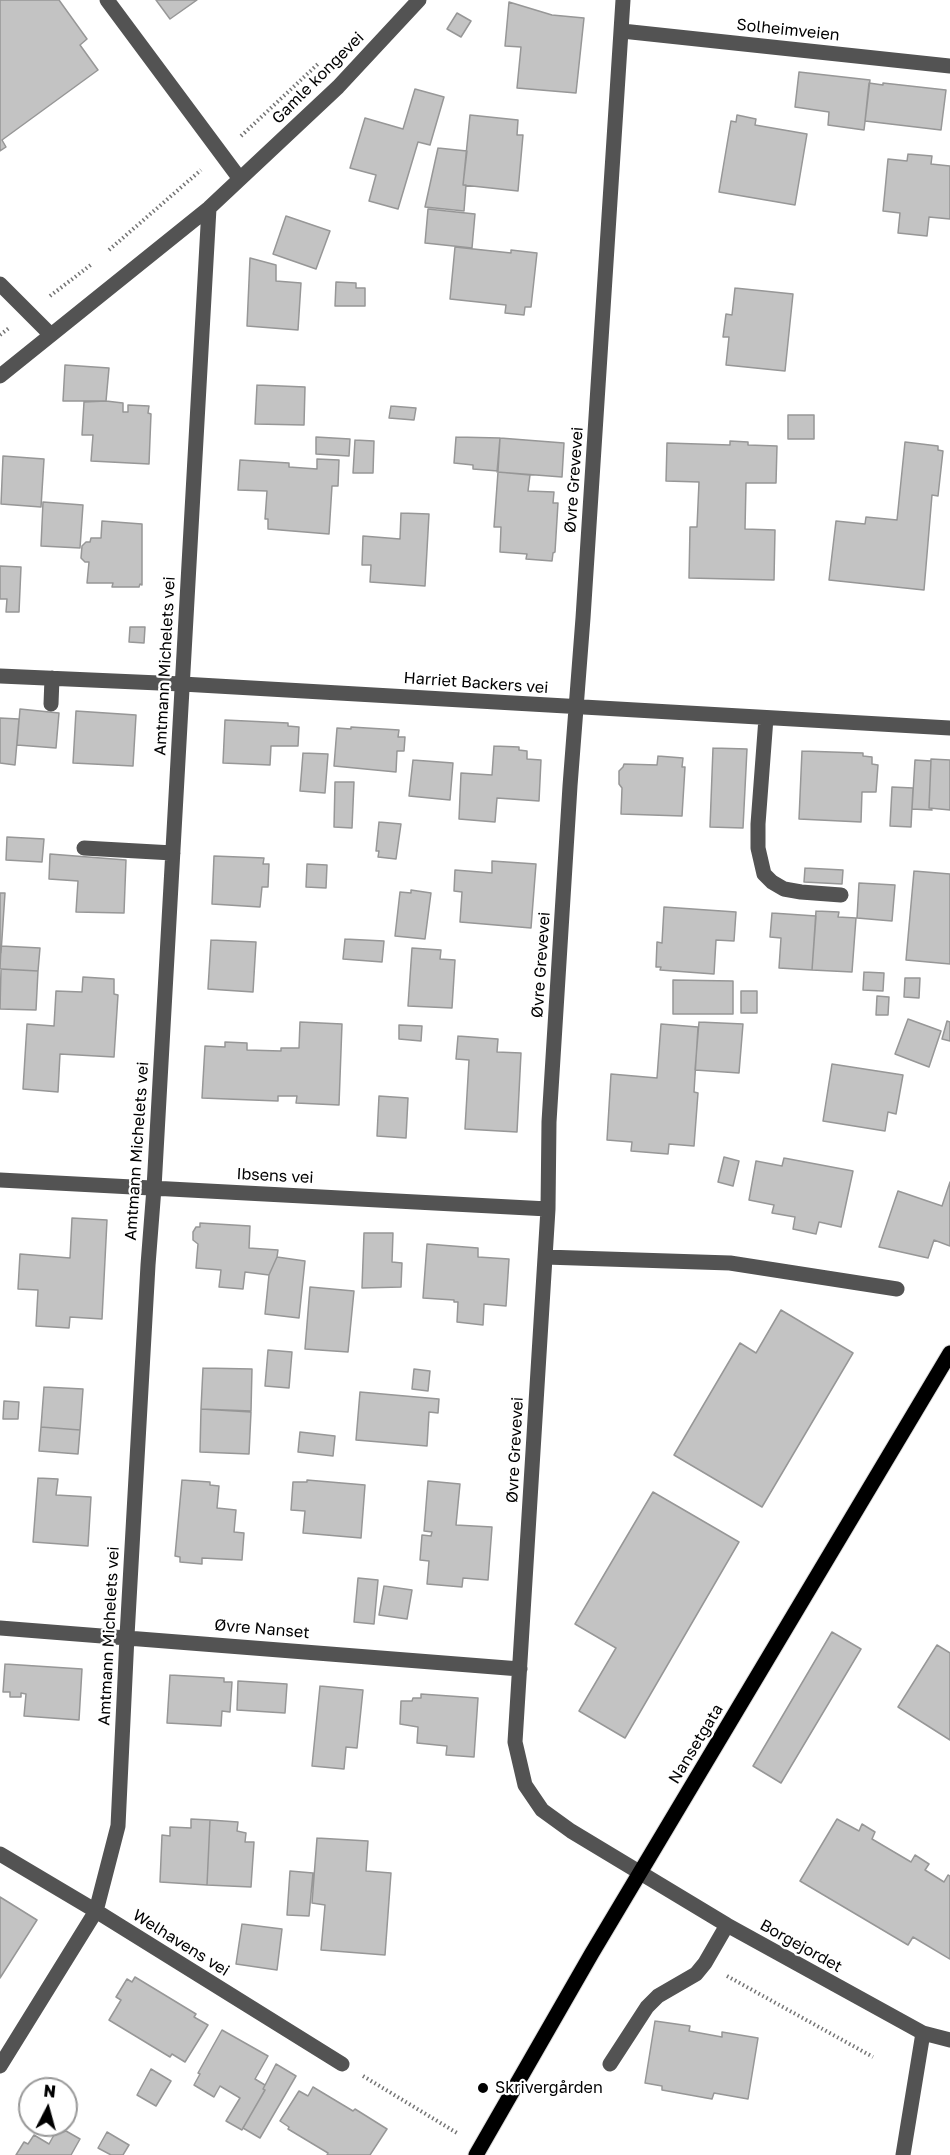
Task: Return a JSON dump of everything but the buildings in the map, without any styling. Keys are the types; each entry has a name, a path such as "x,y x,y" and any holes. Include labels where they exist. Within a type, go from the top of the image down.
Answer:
{"main road":[{"name":"Nansetgata","path":"479,2151 640,1874 950,1353"}],"street":[{"path":"107,0 240,179"},
{"name":"Gamle kongevei","path":"0,375 209,208 338,87 419,0"},
{"name":"Øvre Grevevei","path":"623,0 549,1122 548,1209 515,1742 525,1785 542,1810 640,1874"},
{"name":"Solheimveien","path":"622,31 950,66"},
{"name":"Amtmann Michelets vei","path":"0,2066 96,1911 118,1826 147,1276 154,1188 209,208"},
{"path":"0,284 51,335"},
{"name":"Harriet Backers vei","path":"0,676 182,684 950,728"},
{"path":"51,704 52,678"},
{"path":"766,718 758,824 758,848 764,874 784,889 841,895"},
{"path":"84,848 173,853"},
{"name":"Ibsens vei","path":"0,1180 548,1209"},
{"path":"545,1257 730,1263 897,1289"},
{"name":"Øvre Nanset","path":"0,1628 127,1636 520,1669"},
{"name":"Welhavens vei","path":"0,1854 342,2064"},
{"name":"Borgejordet","path":"640,1874 727,1925 923,2033 950,2040"},
{"path":"610,2064 647,2007 658,1996 696,1974 727,1925"},
{"path":"903,2155 923,2033"}],"path":[{"path":"101,256 323,60"},
{"path":"0,335 92,263"},
{"path":"705,1963 873,2057"},
{"path":"342,2064 479,2151"}],"place":[{"name":"Skrivergården","path":"483,2088"}]}
